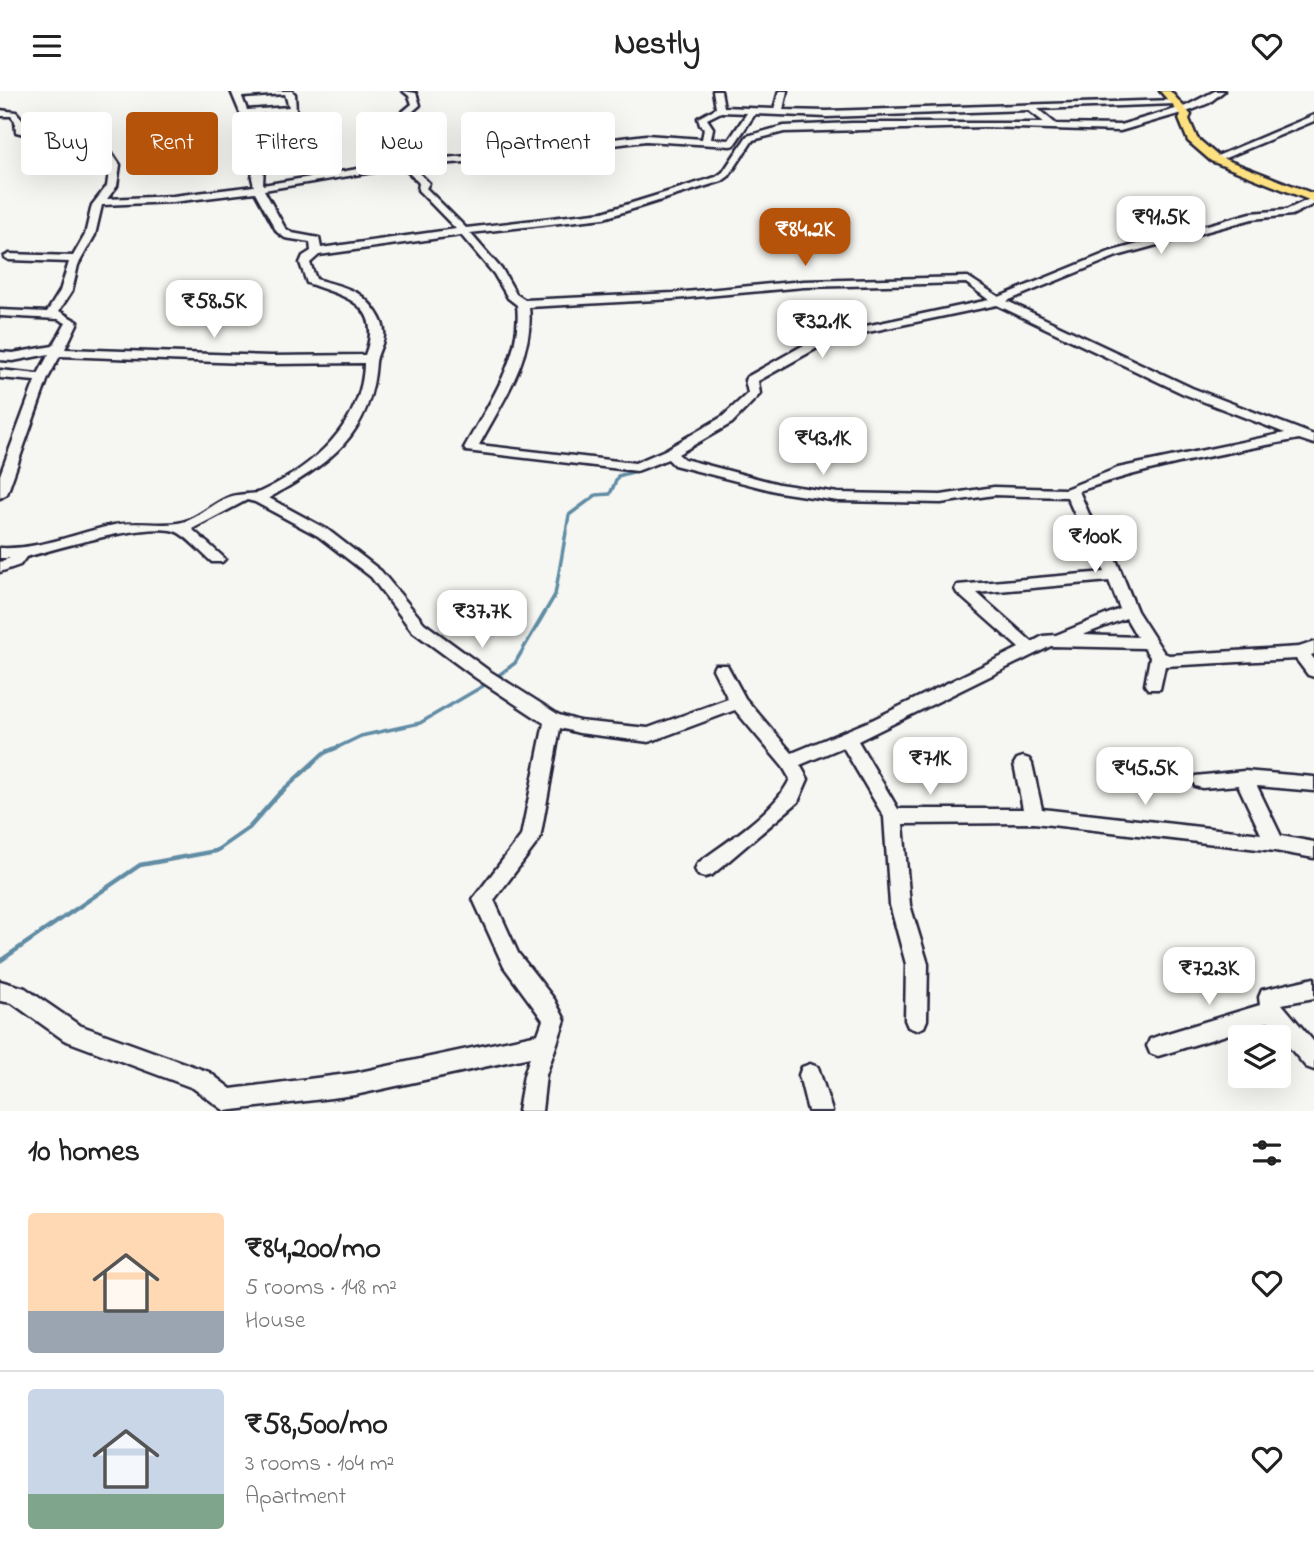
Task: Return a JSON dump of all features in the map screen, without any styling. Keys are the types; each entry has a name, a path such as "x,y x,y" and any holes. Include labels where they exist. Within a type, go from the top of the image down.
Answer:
{"main road":[{"path":"1165,91 1182,109 1192,139 1215,159 1314,199"}],"street":[{"path":"407,91 413,95 415,105 407,112"},
{"path":"717,91 720,109"},
{"path":"778,112 785,92 783,91"},
{"path":"259,498 314,466 346,436 370,381 370,359 378,337 377,321 354,296 311,281 305,263 307,258 316,252 524,223 604,215 719,179 726,174 750,138 784,129 984,124 1121,128 1206,101 1220,91"},
{"path":"245,112 236,93 290,93 293,109 257,112"},
{"path":"706,142 709,128 704,125 702,118 720,109 827,114 1030,107 1182,109 1202,112"},
{"path":"1030,107 1055,127"},
{"path":"984,124 985,127 1062,134 1121,133 1182,109"},
{"path":"731,143 752,111"},
{"path":"0,113 13,114 19,120 19,130 38,137 60,139 84,136 103,146 116,165 111,186 100,202 90,235 76,259 66,291 53,311 72,322 42,377 0,494"},
{"path":"1215,159 1314,118"},
{"path":"447,161 646,138 745,143"},
{"path":"100,202 173,199 258,189 356,170"},
{"path":"257,175 258,189 281,230 289,236 315,240 316,252"},
{"path":"416,175 424,183 421,187 431,200 446,211 499,273 512,296 523,304 674,296 804,284 968,280 998,301 1188,391 1310,435"},
{"path":"523,304 524,322 509,377 471,449 636,467 670,453 727,420 754,394 751,380 816,344 846,333 929,318 998,301 1124,251 1251,216 1288,213 1314,199"},
{"path":"9,257 76,259"},
{"path":"0,313 61,316"},
{"path":"0,356 13,357 58,350 271,360 370,359"},
{"path":"0,374 42,377"},
{"path":"1310,435 1123,471 1072,489 1072,493 1091,535 1115,576 1129,611 1154,650 1167,661 1307,651 1314,671"},
{"path":"670,453 679,462 779,488 838,497 941,499 994,491 1072,493"},
{"path":"0,552 21,554 139,526 183,528 233,500 246,496 259,498 323,533 376,574 418,627 482,674 553,720 579,727 649,735 738,702"},
{"path":"183,528 217,559"},
{"path":"0,567 15,562 21,554"},
{"path":"1031,650 963,589 1115,576"},
{"path":"1059,639 1129,611"},
{"path":"789,762 848,739 1049,640 1154,650"},
{"path":"1154,650 1154,685"},
{"path":"705,869 791,797 799,779 789,762 738,702 721,669"},
{"path":"530,1111 535,1075 554,1020 546,1003 524,980 509,956 484,899 530,839 553,720"},
{"path":"848,739 893,817 900,905 917,964 916,1020"},
{"path":"1023,764 1034,816"},
{"path":"1244,778 1275,843"},
{"path":"1202,781 1244,778 1314,784"},
{"path":"893,817 1034,816 1275,843 1314,850"},
{"path":"1314,988 1270,997 1272,1011 1314,1059"},
{"path":"0,991 17,995 72,1033 201,1080 228,1101 355,1084 546,1043"},
{"path":"1158,1046 1272,1011"},
{"path":"810,1075 820,1111"}],"waterway":[{"path":"647,468 667,460"},
{"path":"499,675 515,663 555,595 569,515 596,495 610,494 618,476 647,468"},
{"path":"642,470 647,468"},
{"path":"334,749 361,736 420,723 483,686"},
{"path":"0,961 140,865 216,851 249,828 279,794 324,753 338,747"}]}
